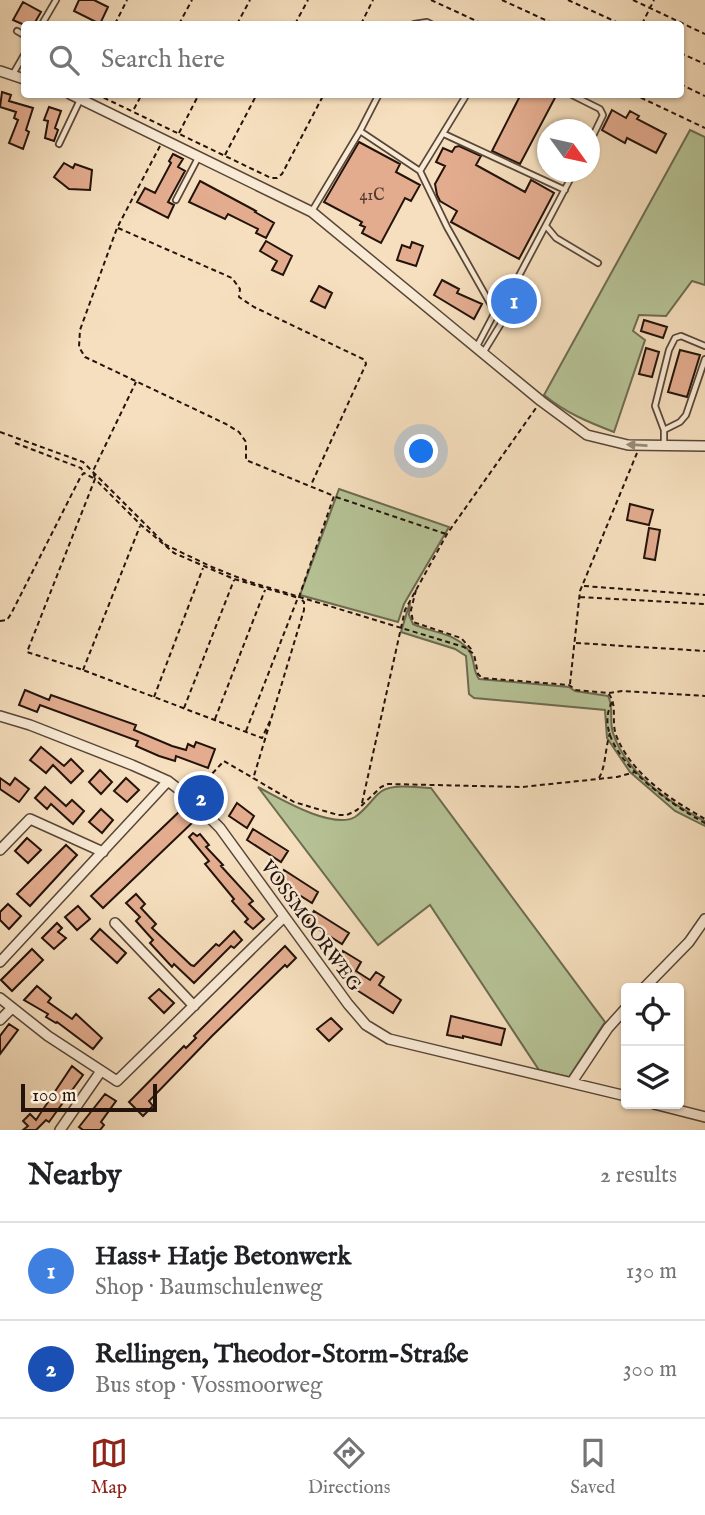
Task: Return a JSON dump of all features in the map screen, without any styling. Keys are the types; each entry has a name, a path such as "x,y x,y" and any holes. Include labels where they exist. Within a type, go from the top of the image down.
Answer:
{"street":[{"path":"0,71 21,78"},
{"path":"77,98 312,212 517,382 587,435 628,445 705,446"},
{"name":"VOSSMOORWEG","path":"0,716 30,725 168,781 190,798 220,828 366,1025 389,1039 621,1095"},
{"path":"0,962 168,781"},
{"path":"0,850 30,819 103,852"},
{"path":"0,998 48,1036 117,1081 284,916"},
{"path":"650,983 688,942 705,919"},
{"path":"116,923 194,1006"},
{"path":"0,1020 12,1009"},
{"path":"572,1082 608,1028 621,1014"},
{"path":"60,1130 102,1071"},
{"path":"674,1109 705,1117"}],"lane":[{"path":"44,21 56,0"},
{"path":"17,31 21,33"},
{"path":"12,75 21,60"},
{"path":"60,144 75,98"},
{"path":"312,212 377,98"},
{"path":"420,171 465,98"},
{"path":"579,98 600,108 603,115 600,121"},
{"path":"360,131 420,171 447,227 495,312 479,351"},
{"path":"444,134 565,190"},
{"path":"176,200 198,157"},
{"path":"479,351 505,317 504,304 569,182"},
{"path":"547,226 556,238 597,263"},
{"path":"664,446 664,430 655,406 671,346 675,338 681,336 705,346"},
{"path":"664,430 680,422 686,415 705,359"}],"path":[{"path":"116,21 127,0"},
{"path":"181,21 192,0"},
{"path":"239,21 250,0"},
{"path":"297,21 308,0"},
{"path":"362,21 373,0"},
{"path":"430,0 476,21"},
{"path":"502,0 548,21"},
{"path":"568,0 614,21"},
{"path":"633,0 678,21"},
{"path":"644,21 654,0"},
{"path":"684,24 705,34"},
{"path":"684,54 705,64"},
{"path":"684,86 705,96"},
{"path":"105,98 271,178 282,174 322,98"},
{"path":"133,111 140,98"},
{"path":"179,133 197,98"},
{"path":"225,155 255,98"},
{"path":"642,98 705,128"},
{"path":"163,140 117,228 80,330 79,346 85,357 239,432 246,442 246,460 334,496 447,534"},
{"path":"117,228 232,278 240,289 239,298 365,360 366,364 311,485"},
{"path":"136,381 93,471 95,480 27,652 83,670 262,738 274,713"},
{"path":"362,805 405,610 447,534 541,401"},
{"path":"0,432 83,462 166,545 212,567 304,602 304,610 253,779"},
{"path":"15,443 80,468 174,553 204,567 266,589 464,647 474,654"},
{"path":"569,685 582,586 640,446"},
{"path":"0,621 7,620 11,614 84,473"},
{"path":"246,731 334,496"},
{"path":"83,670 141,525"},
{"path":"154,697 204,567"},
{"path":"184,708 234,579"},
{"path":"418,584 411,610 414,622 461,638 474,654 478,674 482,678 569,685 576,690 608,693 622,691 705,696"},
{"path":"582,586 592,589 705,595"},
{"path":"215,720 266,589"},
{"path":"579,597 705,604"},
{"path":"575,643 705,651"},
{"path":"608,693 613,701 615,733 626,754 669,798 705,821"},
{"path":"613,701 608,714 610,732 621,754 635,772 673,805 705,821"},
{"path":"598,779 605,768 604,754 610,732"},
{"path":"190,798 224,761 294,802 338,815 347,815 388,784 522,787 635,772"}],"green space":[{"path":"690,130 705,137 705,285 692,281 666,316 639,315 633,331 645,340 614,432 578,416 544,395"},
{"path":"339,489 449,527 404,604 398,622 300,595"},
{"path":"410,602 409,615 413,624 453,638 466,647 479,679 569,687 575,691 608,696 613,733 628,761 638,774 663,796 705,821 705,826 675,811 630,772 607,738 605,710 474,698 469,694 466,656 455,649 401,632"},
{"path":"403,786 431,788 605,1022 569,1077 539,1070 430,905 378,945 258,787 306,811 345,820 355,817 383,790"}],"building":[{"path":"79,0 94,0 108,7 101,21 94,21 74,11"},
{"path":"23,2 41,12 36,21 21,21 21,24 13,20"},
{"path":"2,92 11,95 9,101 33,108 23,149 9,143 18,120 14,118 16,112 0,107"},
{"path":"519,98 555,98 544,119 537,119 537,132 520,164 492,151"},
{"path":"49,107 61,111 54,141 45,138 48,121 44,120"},
{"path":"612,110 626,118 630,111 639,116 637,119 666,134 656,153 627,138 625,143 602,130"},
{"path":"359,142 400,164 396,172 420,185 411,201 405,198 381,243 362,233 365,227 360,225 362,222 324,202"},
{"path":"459,146 481,156 476,165 525,192 531,180 554,193 519,259 451,222 457,211 440,201 437,195 435,184 445,166 436,162 443,148 452,152"},
{"path":"173,154 183,159 178,167 185,171 168,202 174,205 168,218 137,202 145,188 155,193"},
{"path":"64,163 73,168 75,164 92,170 90,190 69,189 54,177"},
{"path":"200,181 274,223 266,238 256,233 258,229 228,214 225,219 189,202"},
{"path":"266,241 292,256 283,275 272,270 277,261 260,251"},
{"path":"412,242 423,246 416,266 397,260 402,245 410,248"},
{"path":"442,280 459,289 457,293 482,304 474,319 434,295"},
{"path":"319,286 332,293 325,308 311,301"},
{"path":"644,320 667,327 663,338 641,331"},
{"path":"646,348 659,352 652,377 639,374"},
{"path":"680,350 700,355 687,397 668,392"},
{"path":"630,504 653,510 649,525 627,520"},
{"path":"649,528 660,530 655,560 644,558"},
{"path":"25,690 49,700 51,695 136,725 134,730 172,746 186,750 188,744 194,747 196,742 215,749 208,768 176,756 175,761 136,746 138,741 40,705 37,712 19,705"},
{"path":"41,747 64,766 71,759 83,771 71,783 53,765 46,773 30,760"},
{"path":"100,770 112,782 101,794 89,782"},
{"path":"0,778 10,785 15,778 29,789 19,802 0,789"},
{"path":"126,778 139,790 127,802 114,791"},
{"path":"45,787 66,806 72,800 84,811 73,824 51,804 47,809 35,798"},
{"path":"237,803 254,816 247,828 229,816"},
{"path":"101,809 113,820 102,833 89,822"},
{"path":"182,809 194,821 103,908 91,896"},
{"path":"253,829 288,851 281,862 247,840"},
{"path":"193,833 197,836 200,834 209,845 206,847 223,865 221,866 253,901 249,904 264,919 253,929 245,922 248,919 232,901 234,899 205,864 209,861 189,837"},
{"path":"27,838 41,850 28,863 15,851"},
{"path":"66,845 77,855 30,906 17,894"},
{"path":"284,870 318,892 312,903 277,881"},
{"path":"136,894 145,904 141,908 156,924 152,928 191,965 194,966 234,931 242,940 234,948 231,946 194,983 174,964 172,967 150,943 153,940 136,921 140,917 126,903"},
{"path":"8,904 21,916 9,929 0,920 0,912"},
{"path":"78,906 90,919 77,930 65,917"},
{"path":"314,911 349,933 342,944 307,922"},
{"path":"57,923 62,928 58,932 66,938 54,949 42,938"},
{"path":"100,929 126,953 117,963 91,939"},
{"path":"285,946 296,958 287,967 285,965 212,1036 149,1101 153,1106 143,1116 129,1102 184,1046 186,1048 196,1038 194,1036"},
{"path":"32,949 43,960 12,991 1,980"},
{"path":"343,951 361,962 356,971 370,980 376,972 384,977 379,985 401,1000 393,1013 352,987 356,981 346,976 349,970 337,963"},
{"path":"37,986 51,998 48,1002 72,1019 76,1014 102,1038 93,1049 46,1017 48,1014 24,1000"},
{"path":"159,989 174,1003 164,1013 149,998"},
{"path":"451,1016 505,1029 501,1045 447,1035"},
{"path":"331,1018 342,1029 329,1041 317,1029"},
{"path":"9,1024 18,1030 0,1054 0,1036"},
{"path":"72,1066 83,1075 49,1122 46,1120 36,1130 23,1130 28,1126 23,1121 30,1114 36,1120"},
{"path":"105,1094 116,1101 101,1122 104,1125 100,1130 83,1130 79,1127"}],"place":[{"name":"Hass+ Hatje Betonwerk","path":"514,301"},
{"name":"Rellingen, Theodor-Storm-Straße","path":"201,798"}]}
